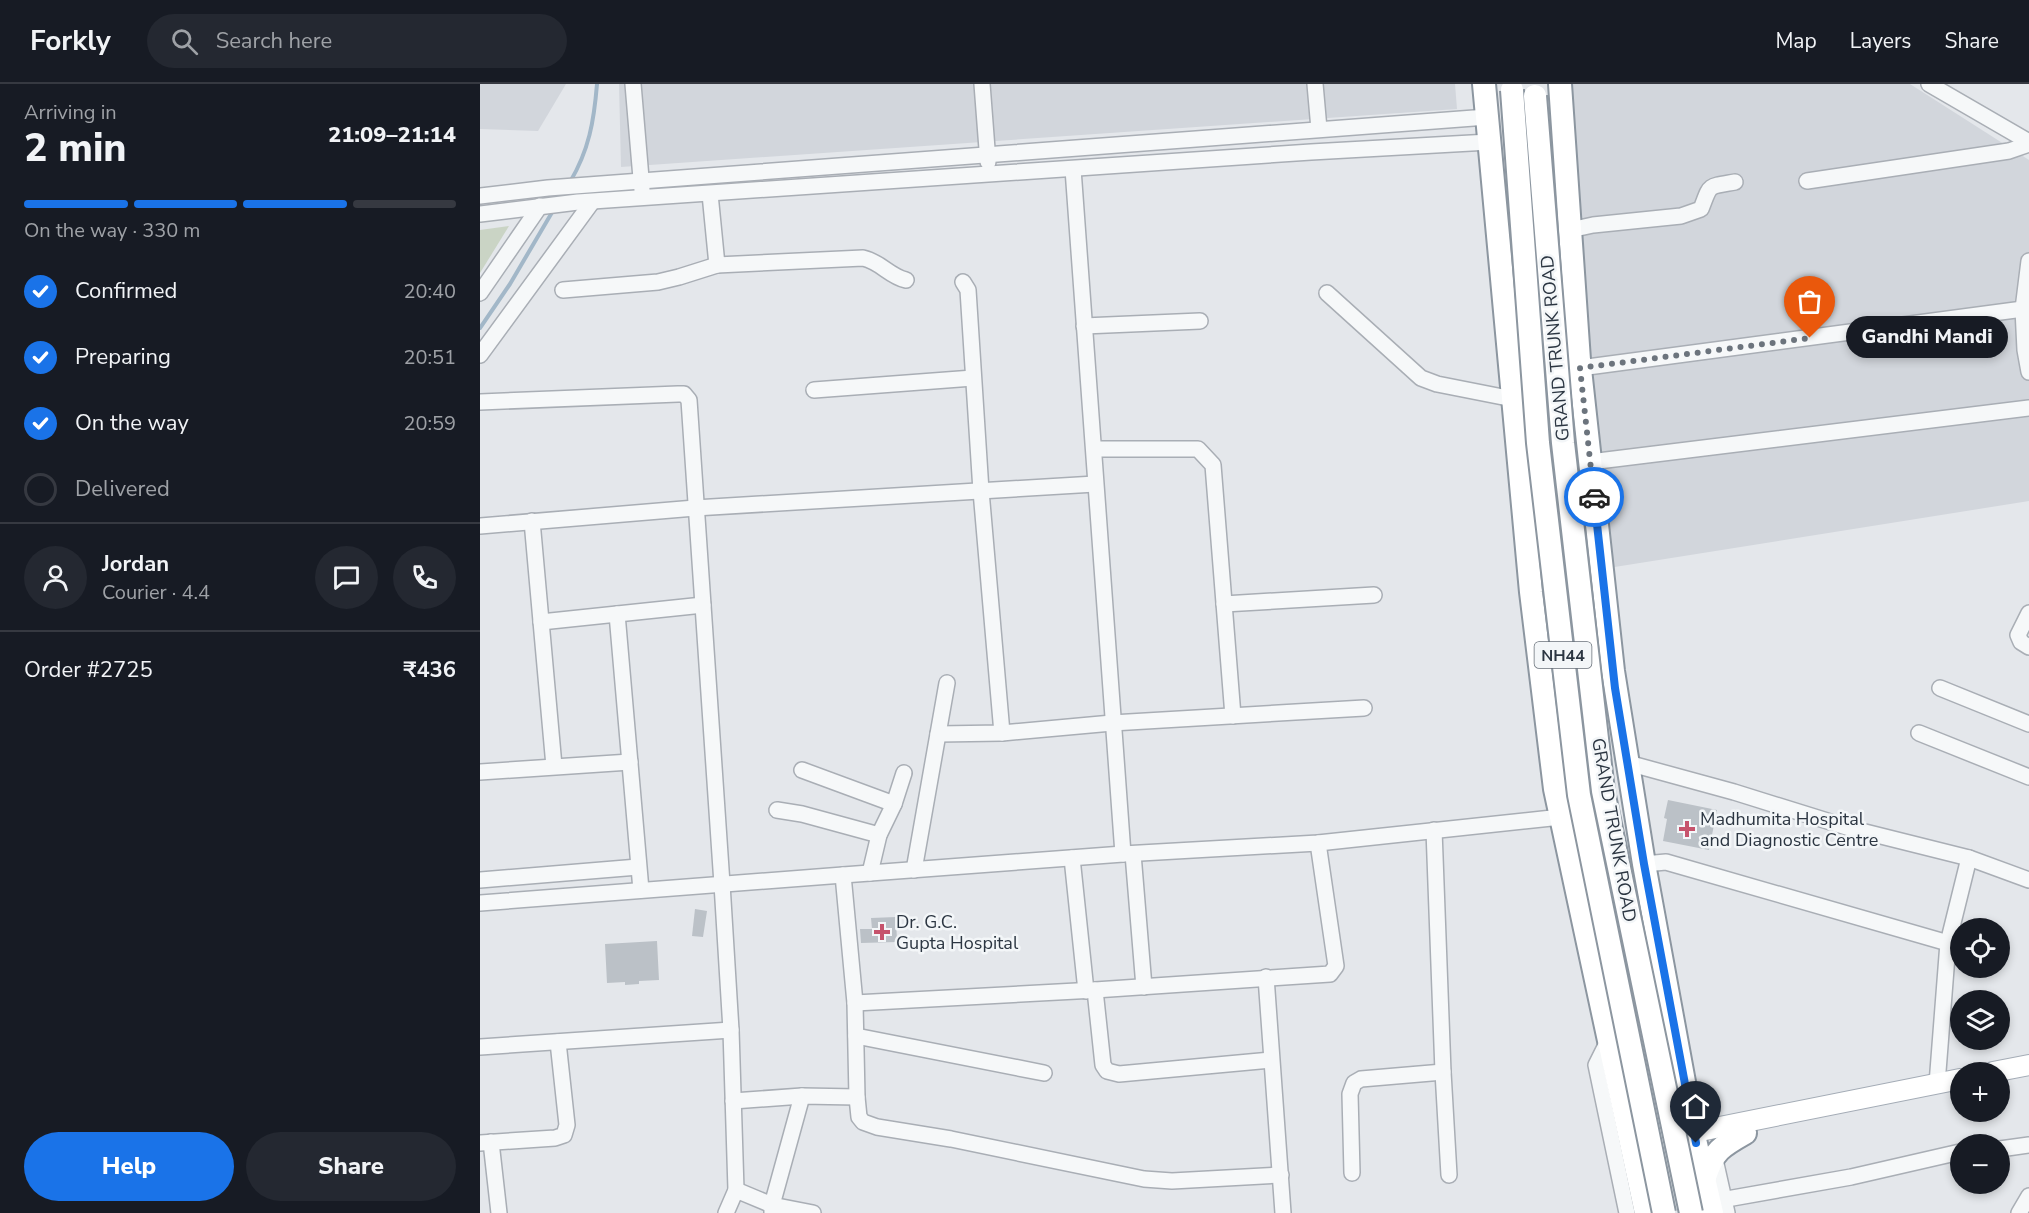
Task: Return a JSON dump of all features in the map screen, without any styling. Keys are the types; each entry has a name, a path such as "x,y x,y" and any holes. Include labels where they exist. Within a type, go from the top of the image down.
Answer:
{"highway":[{"path":"1484,84 1531,592 1555,789 1646,1213"},
{"path":"1560,84 1580,368 1615,688 1644,864 1713,1208"},
{"name":"GRAND TRUNK ROAD","path":"1512,87 1538,443 1579,795 1664,1213"},
{"name":"GRAND TRUNK ROAD","path":"1534,90 1563,443 1603,791 1713,1208"},
{"path":"1544,702 1615,688"},
{"path":"1701,1143 1723,1146 1745,1133"}],"main road":[{"path":"2010,1069 2029,1065"},
{"path":"2010,1081 2029,1077"},
{"path":"1632,1144 1701,1143 1950,1081"},
{"path":"1745,1133 1950,1093"}],"street":[{"path":"633,84 643,199"},
{"path":"982,84 988,175"},
{"path":"1315,84 1319,129"},
{"path":"1929,84 2029,143"},
{"path":"480,196 548,188 987,153 1487,117"},
{"path":"480,214 585,202 1489,142"},
{"path":"1807,181 2009,151 2029,143"},
{"path":"1073,169 1113,723 1144,987"},
{"path":"1570,230 1593,225 1693,213 1701,210 1706,193 1710,188 1735,182"},
{"path":"710,194 717,265"},
{"path":"480,355 585,202"},
{"path":"480,293 540,206"},
{"path":"563,291 658,282 717,265 864,258 873,260 896,277 906,280"},
{"path":"2029,261 2024,309 2025,350 2029,372"},
{"path":"963,282 968,290 981,491 1002,733"},
{"path":"1327,293 1421,378 1437,384 1513,399"},
{"path":"1580,368 2024,309"},
{"path":"1084,326 1200,321"},
{"path":"814,390 973,378"},
{"path":"480,402 684,394 689,400 731,1030 736,1191 726,1213"},
{"path":"1590,462 2029,408"},
{"path":"1094,449 1198,449 1213,465 1233,716"},
{"path":"480,526 695,508 1095,484"},
{"path":"532,521 554,766"},
{"path":"1224,604 1374,595"},
{"path":"541,622 703,605"},
{"path":"2029,613 2018,635 2021,642 2029,647"},
{"path":"617,614 640,890"},
{"path":"914,870 947,683"},
{"path":"1940,688 2029,724"},
{"path":"938,734 1002,733 1113,723 1364,708"},
{"path":"1919,733 2029,777"},
{"path":"480,772 630,762"},
{"path":"1628,763 1734,792 1853,829 1969,858 2029,880"},
{"path":"802,770 894,804"},
{"path":"870,873 879,835 894,804 904,773"},
{"path":"777,810 802,814 879,835"},
{"path":"480,903 1072,858 1318,843 1561,817"},
{"path":"1434,830 1449,1175"},
{"path":"855,1003 1324,975 1334,971 1336,966 1318,843"},
{"path":"1072,858 1103,1065 1107,1071 1119,1074 1271,1060"},
{"path":"1938,1084 1948,943 1969,858"},
{"path":"1644,864 1666,862 1948,943"},
{"path":"480,880 638,867"},
{"path":"843,875 855,1003 859,1118 869,1125 1144,1179 1172,1181 1281,1175"},
{"path":"1266,978 1283,1213"},
{"path":"480,1047 731,1030"},
{"path":"856,1036 1044,1073"},
{"path":"1609,1039 1596,1065 1627,1213"},
{"path":"499,1213 486,1143 555,1138 564,1135 567,1125 558,1042"},
{"path":"1352,1173 1350,1094 1354,1083 1361,1079 1443,1072"},
{"path":"733,1101 802,1096 857,1097"},
{"path":"772,1209 802,1096"},
{"path":"1701,1143 1713,1208 1950,1154"},
{"path":"2010,1148 2029,1146"},
{"path":"736,1191 772,1209 813,1213"}],"shaded area":[{"path":"480,84 566,84 538,131 480,129"},
{"path":"619,84 1455,84 1457,109 621,167"},
{"path":"1562,84 1910,84 2029,160 2029,501 1602,569"}],"green space":[{"path":"509,226 480,273 480,230"}],"building":[{"path":"1668,800 1717,810 1709,850 1663,841"},
{"path":"695,909 707,911 703,937 692,936"},
{"path":"896,917 897,942 861,943 860,929 872,929 871,918"},
{"path":"657,941 659,980 639,981 639,984 625,985 625,982 607,983 605,944"}],"waterway":[{"path":"570,182 590,135 597,84"},
{"path":"480,328 510,284 554,209"}],"way so far":[{"path":"1594,497 1580,368 1810,338"}],"place":[{"name":"Gandhi Mandi","path":"1810,338"},
{"name":"Madhumita Hospital and Diagnostic Centre","path":"1687,829"},
{"name":"Dr. G.C. Gupta Hospital","path":"882,932"}],"route":[{"path":"1594,497 1615,688 1644,864 1696,1143"}]}
